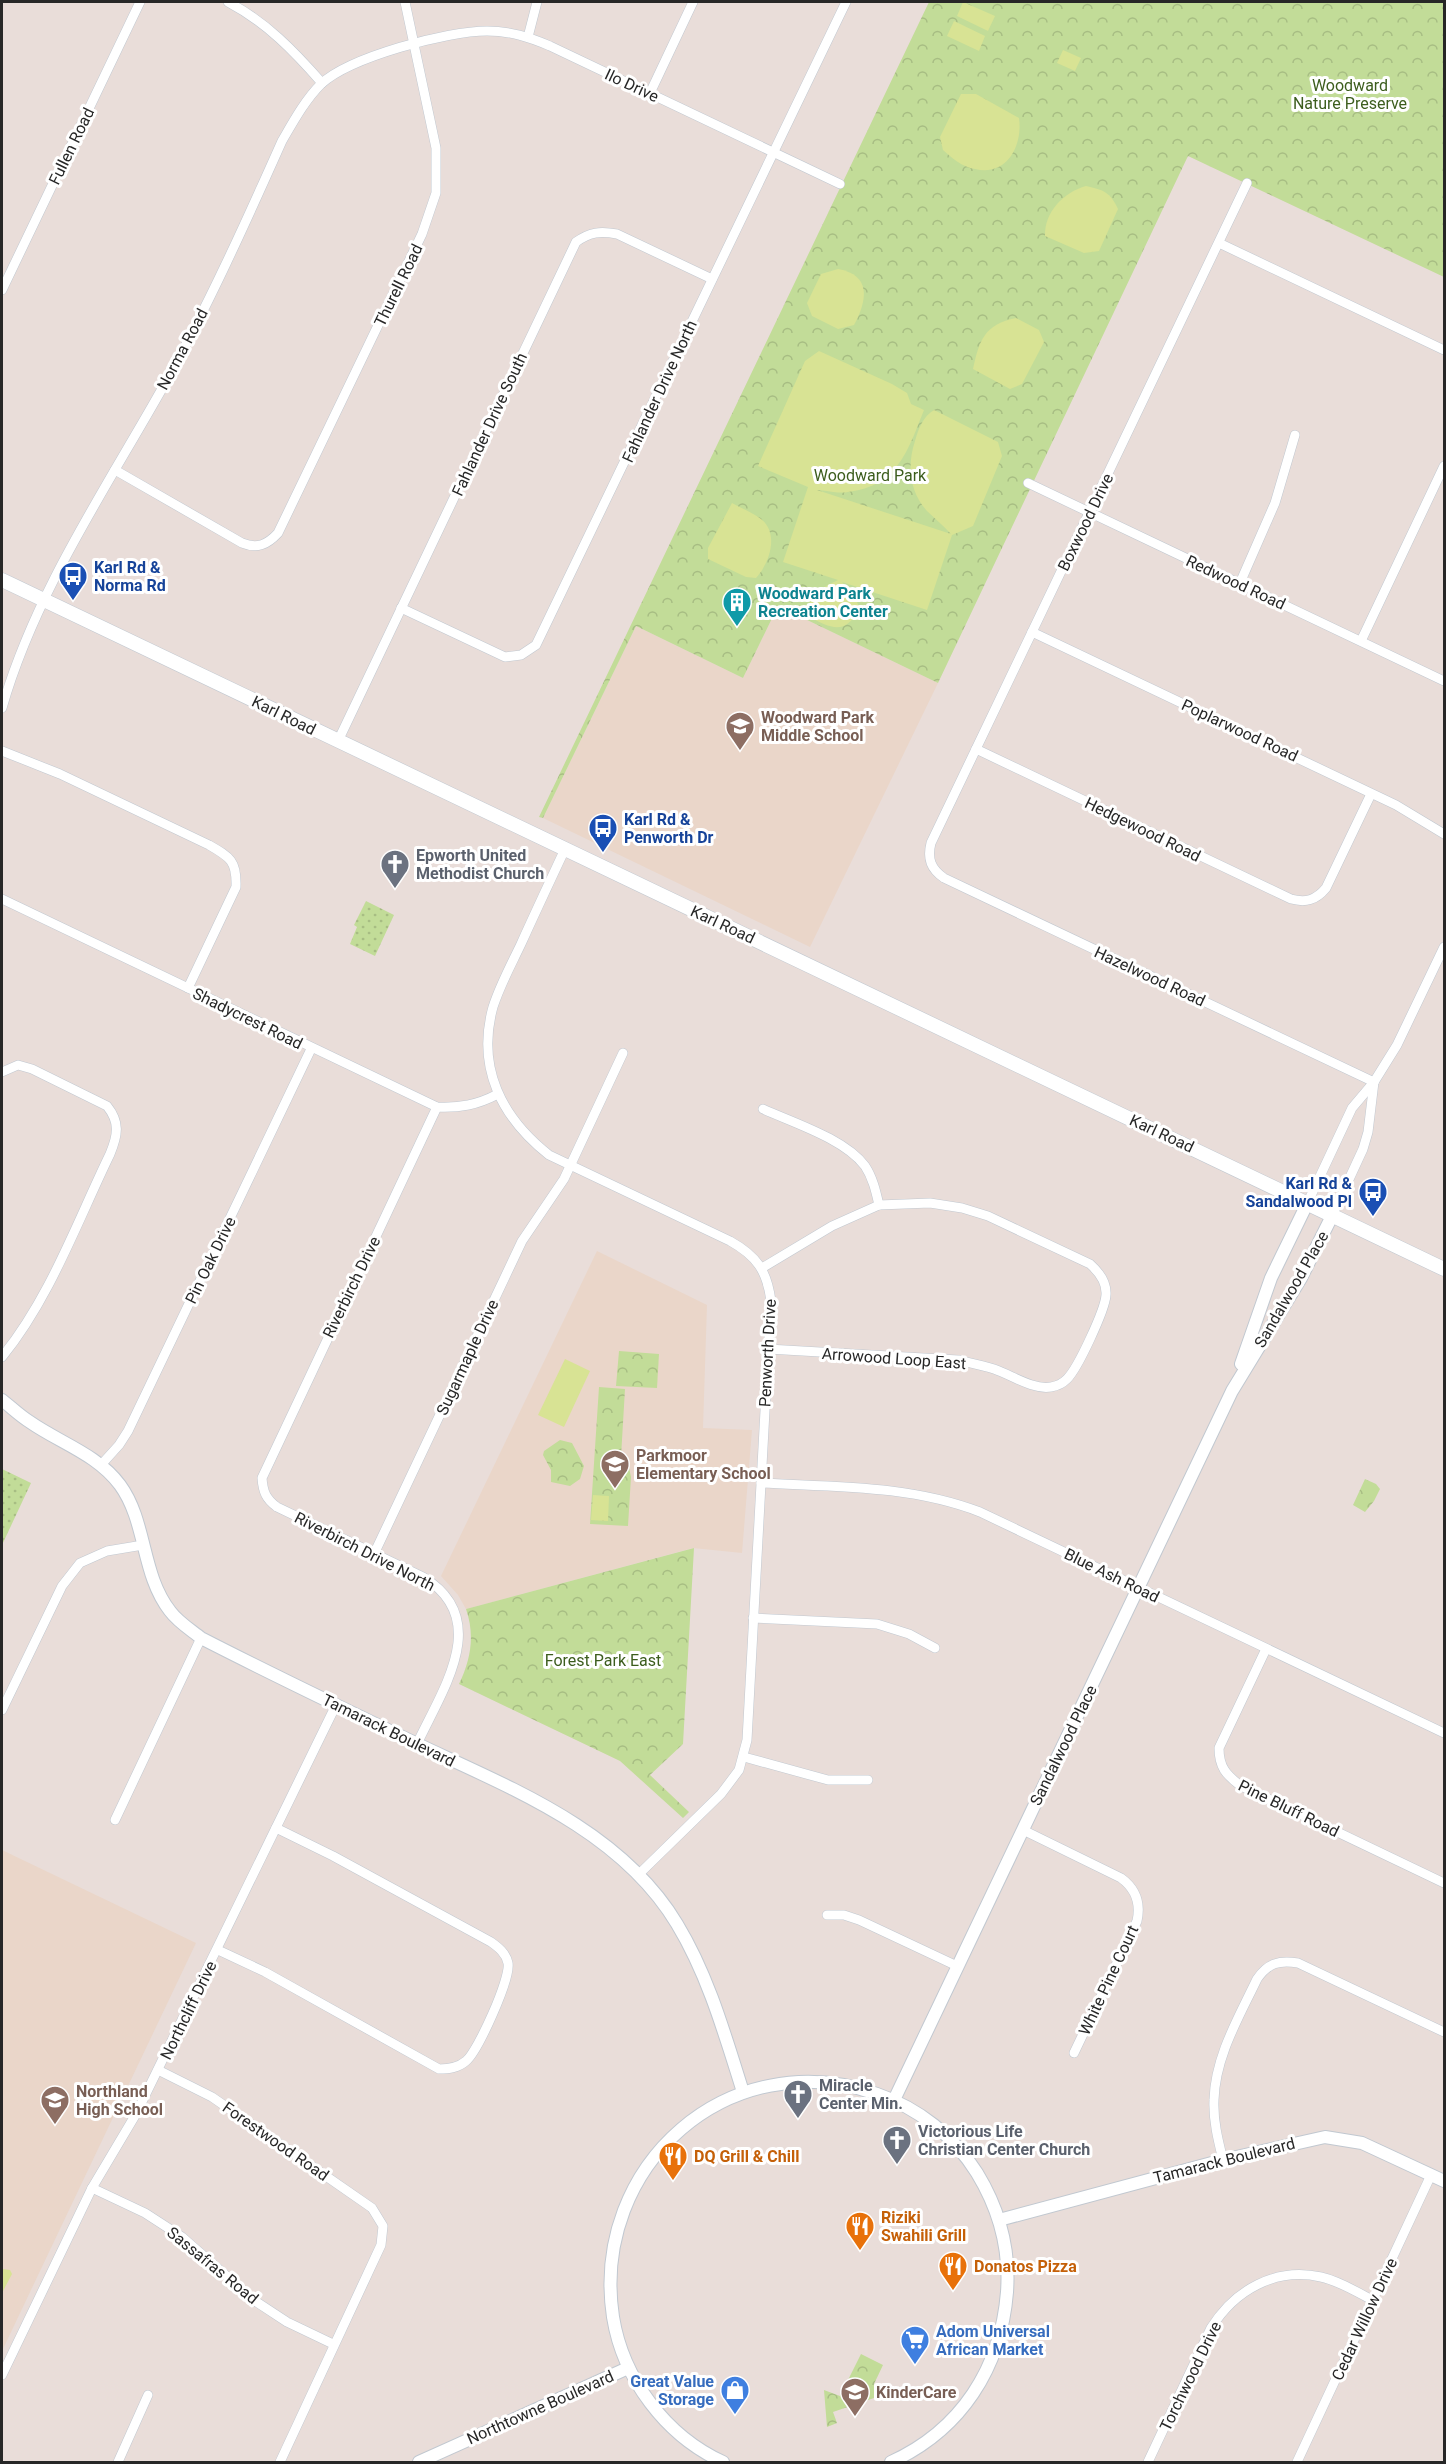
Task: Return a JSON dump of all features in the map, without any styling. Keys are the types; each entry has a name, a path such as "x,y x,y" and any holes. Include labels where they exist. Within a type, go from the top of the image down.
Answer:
{"main road":[{"name":"Karl Road","path":"2,580 1444,1269"}],"street":[{"name":"Fullen Road","path":"2,290 140,2"},
{"path":"228,2 261,21 322,83"},
{"name":"Thurell Road","path":"115,470 252,547 264,545 278,533 430,213 438,173 436,148 405,2"},
{"path":"528,37 537,2"},
{"path":"650,93 693,2"},
{"name":"Fahlander Drive North","path":"401,608 505,657 521,655 536,645 846,2"},
{"name":"Ilo Drive","path":"414,44 486,31 528,37 840,184"},
{"name":"Norma Road","path":"2,708 19,656 45,600 74,543 183,350 282,141 296,118 322,83 367,58 414,44"},
{"name":"Boxwood Drive","path":"930,863 928,853 931,843 1247,183"},
{"name":"Fahlander Drive South","path":"338,741 576,242 588,234 603,231 617,234 712,279"},
{"path":"1219,243 1444,350"},
{"path":"1240,584 1275,503 1295,435"},
{"path":"1361,641 1444,466"},
{"name":"Redwood Road","path":"1028,483 1444,681"},
{"name":"Poplarwood Road","path":"1032,632 1396,805 1444,834"},
{"name":"Hedgewood Road","path":"976,749 1301,902 1320,896 1326,888 1371,794"},
{"path":"2,751 60,774 209,845 233,862 237,873 236,887 188,988"},
{"name":"Penworth Drive","path":"565,849 493,1008 488,1045 489,1063 498,1094 512,1119 529,1139 549,1155 740,1246 762,1268 771,1301 747,1740 744,1757 740,1770 722,1794 638,1875"},
{"name":"Hazelwood Road","path":"930,863 944,878 1374,1082"},
{"name":"Shadycrest Road","path":"2,899 436,1107 460,1108 498,1094"},
{"name":"Sandalwood Place","path":"1232,1391 1270,1278 1352,1108 1374,1082 1397,1045 1444,947"},
{"name":"Pin Oak Drive","path":"100,1466 128,1431 311,1049"},
{"name":"Sugarmaple Drive","path":"374,1554 522,1241 548,1204 570,1166 623,1053"},
{"path":"2,1072 11,1066 18,1065 33,1069 100,1101 113,1114 118,1126 110,1154 41,1298 15,1341 2,1357"},
{"name":"Sandalwood Place","path":"894,2100 1232,1391 1301,1278 1332,1216 1363,1149 1368,1132 1374,1082"},
{"name":"Riverbirch Drive","path":"265,1467 436,1107"},
{"path":"762,1268 832,1226 879,1205 872,1179 866,1168 849,1151 763,1109"},
{"name":"Arrowood Loop East","path":"768,1349 958,1360 979,1364 1032,1385 1052,1387 1067,1378 1075,1368 1103,1307 1106,1294 1104,1280 1090,1264 988,1216 962,1208 930,1203 879,1205"},
{"name":"Tamarack Boulevard","path":"2,1400 32,1423 78,1448 119,1483 130,1501 152,1578 170,1612 201,1638 555,1810 619,1857 638,1875 677,1923 712,1998 743,2092"},
{"name":"Riverbirch Drive North","path":"265,1467 262,1478 263,1490 268,1500 277,1508 436,1585 447,1596 457,1618 460,1640 455,1663 417,1744"},
{"name":"Blue Ash Road","path":"760,1483 906,1492 936,1497 980,1512 1444,1733"},
{"path":"2,1710 62,1586 80,1563 107,1551 143,1545"},
{"path":"753,1618 878,1624 909,1634 935,1648"},
{"path":"115,1820 201,1638"},
{"name":"Pine Bluff Road","path":"1266,1649 1219,1748 1219,1759 1226,1775 1241,1786 1444,1883"},
{"name":"Northcliff Drive","path":"2,2375 92,2188 136,2114 218,1950 336,1705"},
{"path":"744,1757 828,1780 868,1780"},
{"path":"218,1950 265,1972 439,2069 453,2068 465,2062 474,2052 507,1981 508,1961 501,1950 491,1942 333,1856 276,1828"},
{"name":"White Pine Court","path":"1023,1830 1121,1878 1133,1888 1139,1904 1137,1921 1074,2053"},
{"path":"827,1915 844,1915 859,1920 957,1966"},
{"path":"1223,2160 1215,2122 1214,2101 1219,2064 1257,1979 1263,1970 1272,1964 1285,1961 1298,1963 1444,2032"},
{"name":"Forestwood Road","path":"158,2070 212,2097 372,2208 383,2226 381,2245 333,2344"},
{"path":"723,2463 700,2450 672,2427 642,2392 628,2368 615,2331 609,2293 614,2238 627,2198 656,2152 682,2127 712,2106 743,2092 781,2083 823,2082 857,2087 894,2100 922,2116 955,2145 969,2162 987,2189 999,2220 1008,2271 1004,2322 987,2371 968,2403 942,2430 912,2452 891,2463"},
{"name":"Tamarack Boulevard","path":"999,2220 1223,2160 1324,2137 1362,2143 1444,2181"},
{"name":"Cedar Willow Drive","path":"1297,2463 1431,2175"},
{"name":"Sassafras Road","path":"92,2188 145,2213 182,2237 255,2301 287,2322 333,2344"},
{"name":"Torchwood Drive","path":"1148,2463 1211,2328 1240,2294 1270,2279 1294,2274 1322,2277 1372,2300"},
{"path":"280,2463 333,2344"},
{"name":"Northtowne Boulevard","path":"418,2463 628,2368"},
{"path":"118,2463 148,2395"}],"shaded area":[{"name":"Woodward Park Middle School","path":"778,606 938,683 810,947 543,818 636,626 743,678"},
{"name":"Parkmoor Elementary School","path":"597,1251 707,1305 703,1428 752,1430 742,1553 693,1548 466,1609 458,1595 441,1576"},
{"name":"Northland High School","path":"2,1850 196,1943 2,2351"}],"green space":[{"name":"Woodward Park","path":"929,2 1444,2 1444,277 1188,156 938,683 778,606 743,678 636,626 543,818 539,817"},
{"path":"963,2 995,16 988,31 957,16"},
{"path":"954,21 985,36 979,51 947,36"},
{"path":"1063,50 1081,58 1075,71 1057,63"},
{"path":"961,94 976,94 1019,118 1018,138 1011,157 996,168 986,170 970,168 943,150 940,137"},
{"path":"1086,186 1106,193 1118,209 1099,251 1084,253 1045,236 1048,219 1057,204 1070,193"},
{"path":"838,269 857,277 864,290 864,298 854,325 838,329 812,316 807,303 821,274"},
{"path":"1016,318 1039,330 1044,342 1022,384 1010,389 973,369 981,342 990,329 997,324"},
{"path":"819,351 892,384 907,393 911,404 924,410 906,452 890,474 865,488 844,492 817,490 951,534 927,511 913,486 912,450 922,423 934,410 998,442 1002,456 973,526 952,535 927,610 842,582 855,595 859,608 854,617 844,626 832,627 810,617 809,610 812,598 826,586 838,580 783,562 808,487 758,466 805,361"},
{"path":"732,503 761,519 767,525 770,533 771,549 765,565 756,578 746,577 708,559 708,548"},
{"path":"366,901 394,915 375,956 350,944 357,927 354,925"},
{"path":"619,1351 659,1354 657,1388 616,1386"},
{"path":"565,1359 590,1371 564,1427 538,1415"},
{"path":"599,1387 625,1389 621,1457 628,1463 631,1477 628,1526 590,1524"},
{"path":"560,1440 572,1443 584,1466 580,1479 570,1486 551,1482 551,1470 543,1455 544,1451"},
{"path":"2,1469 31,1483 2,1545"},
{"path":"1365,1479 1376,1484 1380,1489 1365,1512 1353,1505"},
{"path":"593,1495 609,1496 608,1521 591,1520"},
{"name":"Forest Park East","path":"694,1548 683,1744 650,1775 689,1812 683,1818 620,1761 459,1684 469,1656 471,1638 466,1609"},
{"path":"2,2269 10,2270 12,2274 2,2293"},
{"path":"861,2354 883,2365 874,2384 874,2398 833,2412 837,2423 827,2427 824,2390 840,2396"}],"place":[{"name":"Karl Rd & Norma Rd","path":"73,602"},
{"name":"Woodward Park Recreation Center","path":"737,628"},
{"name":"Woodward Park Middle School","path":"740,752"},
{"name":"Karl Rd & Penworth Dr","path":"603,854"},
{"name":"Epworth United Methodist Church","path":"395,890"},
{"name":"Karl Rd & Sandalwood Pl","path":"1373,1218"},
{"name":"Parkmoor Elementary School","path":"615,1490"},
{"name":"Miracle Center Min.","path":"798,2120"},
{"name":"Northland High School","path":"55,2126"},
{"name":"Victorious Life Christian Center Church","path":"897,2166"},
{"name":"DQ Grill & Chill","path":"673,2182"},
{"name":"Riziki Swahili Grill","path":"860,2252"},
{"name":"Donatos Pizza","path":"953,2292"},
{"name":"Adom Universal African Market","path":"915,2366"},
{"name":"Great Value Storage","path":"735,2416"},
{"name":"KinderCare","path":"855,2418"}],"park label":[{"name":"Woodward Nature Preserve","path":"1350,94"}]}
